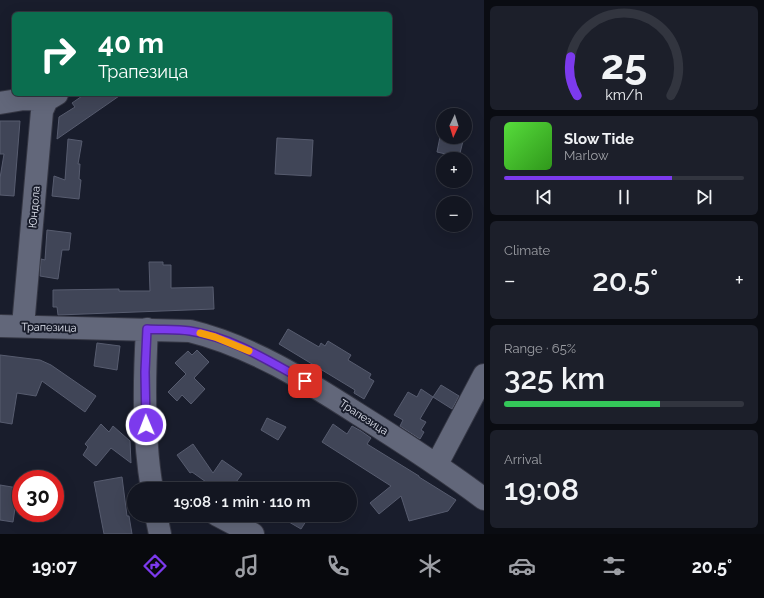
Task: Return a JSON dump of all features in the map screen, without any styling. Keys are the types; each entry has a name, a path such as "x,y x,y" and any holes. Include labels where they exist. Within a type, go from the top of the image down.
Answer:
{"street":[{"path":"0,103 24,99 52,97"},
{"name":"Юндола","path":"23,326 42,111 52,97"},
{"name":"Трапезица","path":"0,326 190,331 215,337 253,353 318,388 437,464 484,499"},
{"path":"147,329 145,372 156,482"},
{"path":"437,464 484,376"},
{"path":"157,522 160,534"},
{"path":"230,522 253,534"}],"building":[{"path":"82,96 119,96 57,139 59,117 75,107 72,103"},
{"path":"0,121 20,121 14,196 0,195 0,178 4,154 0,154"},
{"path":"277,138 313,140 311,176 275,174"},
{"path":"68,139 82,141 78,164 80,164 79,179 81,180 79,199 52,196 54,176 65,180"},
{"path":"439,144 462,144 460,152 437,152"},
{"path":"47,230 71,233 69,250 62,250 58,279 40,276 41,259 45,260"},
{"path":"149,262 163,262 163,265 171,265 171,288 213,287 214,309 58,315 57,307 53,307 53,290 119,289 119,291 150,291"},
{"path":"288,329 319,347 321,343 325,346 328,341 351,355 348,360 371,374 369,378 374,381 364,399 354,393 355,390 279,344"},
{"path":"97,343 120,346 117,370 94,366"},
{"path":"197,350 209,362 194,378 205,389 191,404 182,395 177,401 168,392 186,374 175,363 188,351 192,355"},
{"path":"0,355 40,360 51,365 96,396 85,412 42,381 36,396 17,393 12,424 0,422"},
{"path":"441,385 459,396 452,409 433,397"},
{"path":"421,389 433,397 420,419 426,422 421,430 424,432 420,439 400,426 403,420 394,415 408,392 417,397"},
{"path":"267,418 286,427 278,440 261,430"},
{"path":"101,424 109,432 113,426 130,441 131,463 111,448 96,466 83,455 88,447 85,444"},
{"path":"333,424 347,434 352,426 361,431 371,438 367,444 456,500 448,511 409,521 401,496 379,514 370,503 391,486 322,442"},
{"path":"193,444 213,473 222,460 242,474 236,482 206,482 192,472 190,473 177,455"},
{"path":"122,477 127,522 130,522 132,534 104,534 94,482"},
{"path":"0,485 12,487 12,522 0,520"},
{"path":"289,522 306,522 301,529"}],"slow traffic":[{"path":"200,333 215,337 249,351"}],"route":[{"path":"146,425 145,372 147,329 190,331 215,337 253,353 305,381"}]}
